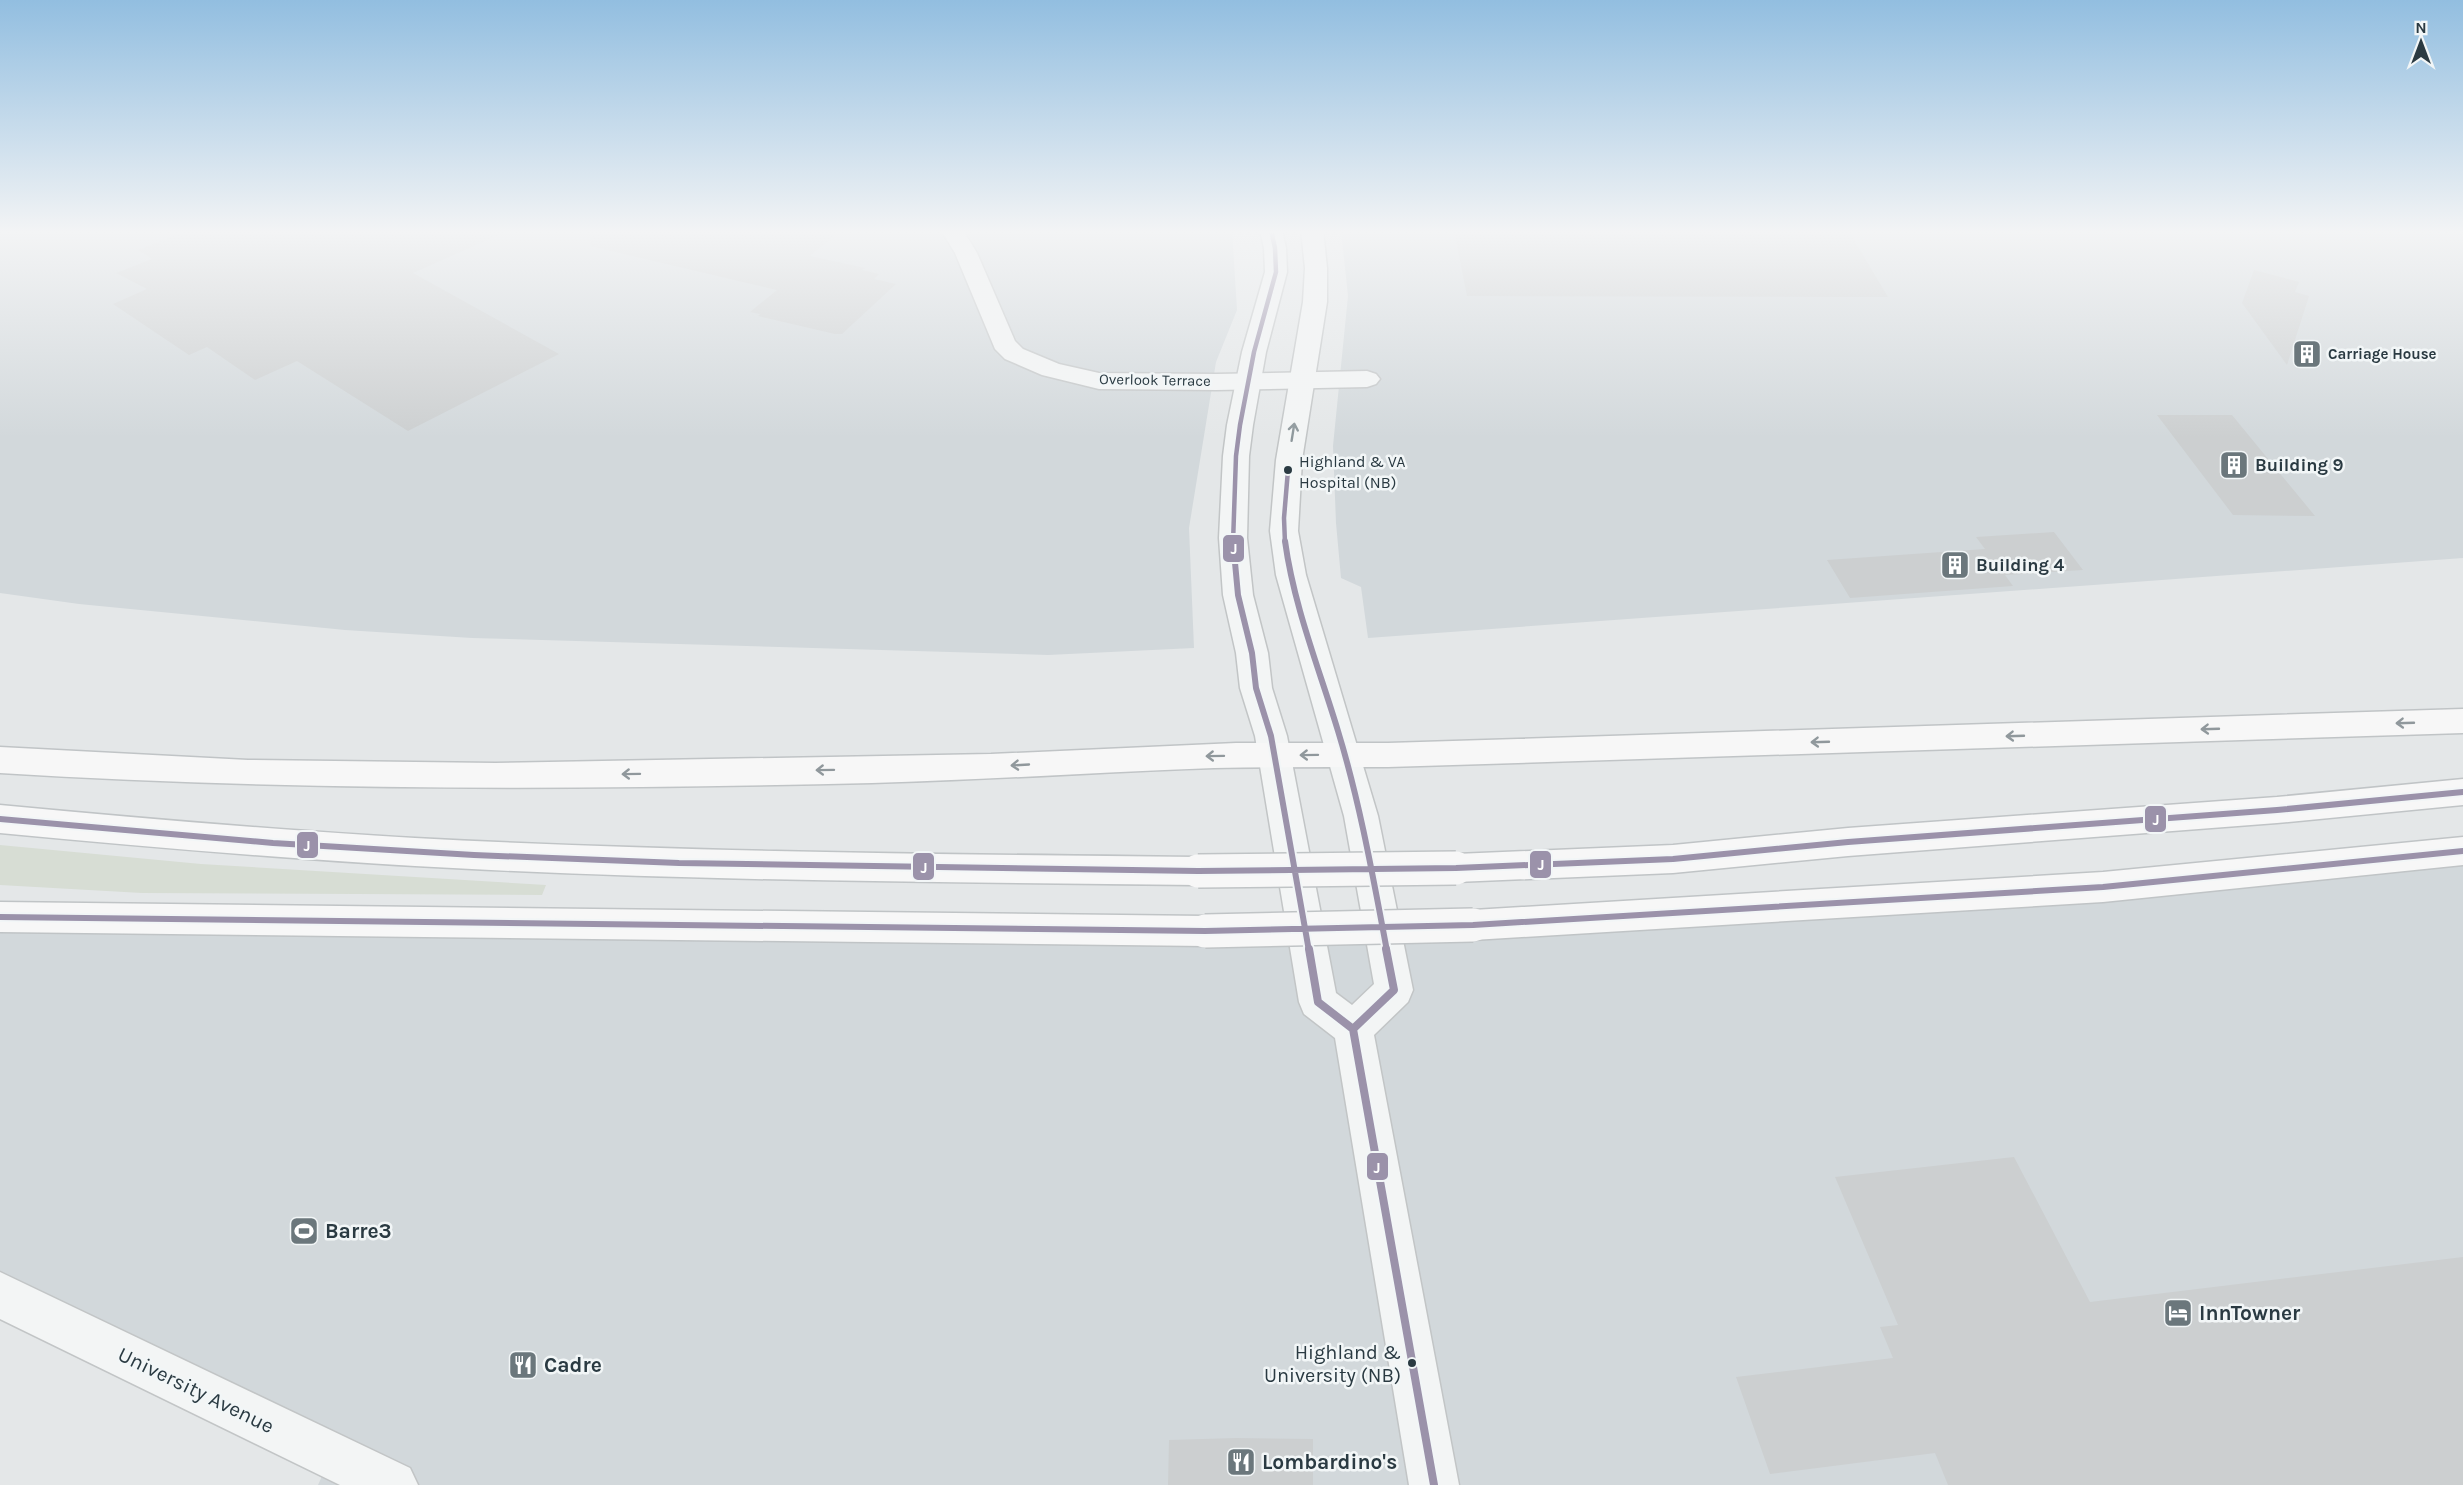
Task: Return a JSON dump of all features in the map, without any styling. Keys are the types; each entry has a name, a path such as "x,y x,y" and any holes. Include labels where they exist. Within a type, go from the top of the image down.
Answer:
{"main road":[{"path":"0,760 231,772 416,777 958,767 1215,756 1345,755 2463,721"},
{"path":"0,819 273,843 474,855 680,863 1198,872 1456,868 1673,859 1848,842 2277,810 2463,792"},
{"path":"0,917 1205,931 1473,924 2103,887 2463,851"}],"street":[{"name":"Overlook Terrace","path":"985,299 1004,344 1014,354 1051,370 1099,381 1367,379"},
{"path":"1268,299 1254,352 1236,456 1233,538 1239,595 1252,654 1256,688 1271,736 1318,1002 1353,1029 1434,1485"},
{"path":"1314,299 1289,460 1284,531 1293,583 1361,816 1394,990 1353,1029"},
{"name":"University Avenue","path":"0,1295 393,1485"}],"shaded area":[{"path":"0,299 1236,299 1237,310 1216,362 1189,528 1194,648 1048,655 472,638 345,630 79,604 0,593"},
{"path":"1348,299 2463,299 2463,558 1368,638 1361,587 1341,578 1333,446"},
{"path":"0,845 201,864 546,885 542,895 142,893 0,885"},
{"path":"2463,851 2463,1485 318,1485 331,1456 0,1295 0,917 1205,931"}],"building":[{"path":"124,299 460,299 559,354 408,431 297,361 255,380 207,347 189,355 113,304"},
{"path":"766,299 879,299 842,334 758,316 760,314 750,312"},
{"path":"2243,299 2308,299 2287,365 2242,303"},
{"name":"Building 9","path":"2157,415 2232,415 2315,516 2233,515"},
{"name":"Building 4","path":"2054,532 2083,570 2005,575 2013,586 1850,598 1827,560 1985,549 1976,537"},
{"name":"InnTowner","path":"2014,1157 2090,1302 2463,1257 2463,1485 1948,1485 1935,1453 1770,1474 1736,1377 1893,1358 1880,1327 1898,1325 1835,1177"},
{"name":"Lombardino's","path":"1313,1439 1313,1485 1168,1485 1169,1440"}],"transit line":[{"name":"J","path":"1268,299 1254,352 1236,456 1233,538 1238,595 1252,653 1256,688 1271,736 1318,1002 1353,1029 1434,1485"},
{"name":"J","path":"1288,470 1284,502 1284,534 1288,563 1301,619 1338,730 1360,815 1394,990 1353,1029"},
{"name":"J","path":"0,819 273,843 474,855 679,863 1198,871 1456,868 1673,859 1848,842 2277,810 2463,792"},
{"name":"J","path":"0,917 1205,931 1473,925 2103,887 2463,851"}],"place":[{"name":"Carriage House","path":"2307,354"},
{"name":"Building 9","path":"2234,465"},
{"name":"Highland & VA Hospital (NB)","path":"1288,470"},
{"name":"Building 4","path":"1955,565"},
{"name":"Barre3","path":"304,1231"},
{"name":"InnTowner","path":"2178,1313"},
{"name":"Highland & University (NB)","path":"1412,1363"},
{"name":"Cadre","path":"523,1365"},
{"name":"Lombardino's","path":"1241,1462"}]}
